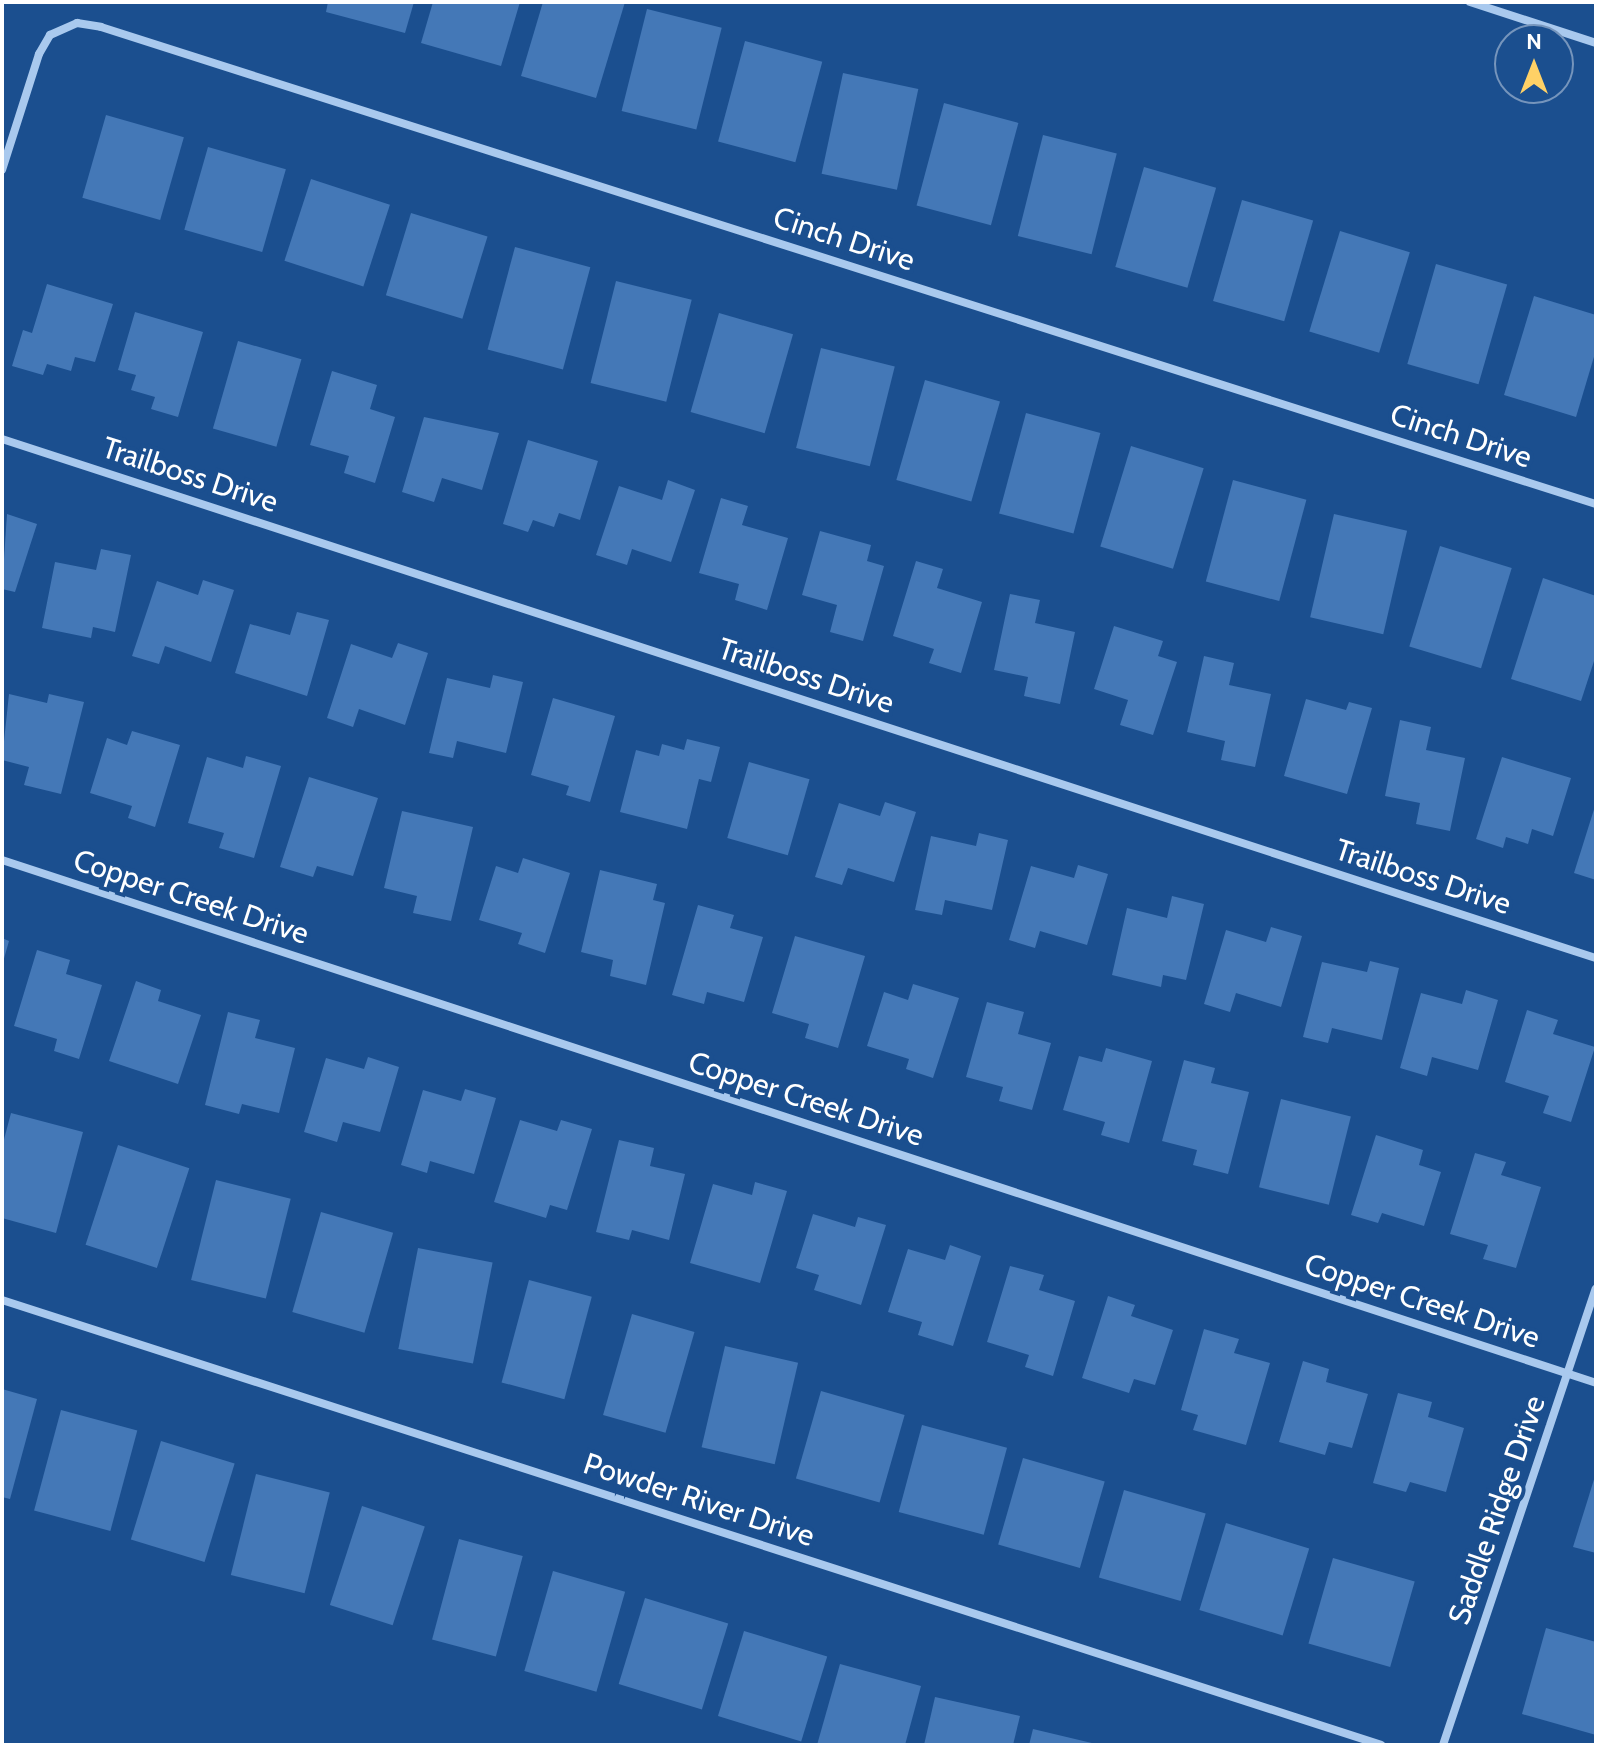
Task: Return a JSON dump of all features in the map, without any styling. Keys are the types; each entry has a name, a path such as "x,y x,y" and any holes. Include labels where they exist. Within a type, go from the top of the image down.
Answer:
{"street":[{"path":"1470,2 1596,43"},
{"name":"Cinch Drive","path":"2,170 39,54 50,35 77,23 101,27 1596,504"},
{"name":"Trailboss Drive","path":"2,439 1596,958"},
{"name":"Copper Creek Drive","path":"2,860 1596,1383"},
{"name":"Saddle Ridge Drive","path":"1443,1745 1596,1289"},
{"name":"Powder River Drive","path":"2,1300 1381,1745"}],"building":[{"path":"328,2 414,2 405,33 326,12"},
{"path":"433,2 520,2 501,66 421,43"},
{"path":"543,2 625,2 596,98 521,76"},
{"path":"647,9 722,28 696,130 622,111"},
{"path":"745,41 822,62 795,162 718,141"},
{"path":"843,73 918,89 897,190 822,174"},
{"path":"944,103 1018,123 991,225 917,205"},
{"path":"106,115 184,137 160,220 82,198"},
{"path":"1043,135 1117,153 1092,254 1018,236"},
{"path":"208,147 286,169 262,252 184,230"},
{"path":"1144,167 1216,188 1187,288 1115,267"},
{"path":"311,179 390,205 363,286 284,261"},
{"path":"1242,200 1313,220 1284,321 1213,301"},
{"path":"411,213 488,236 462,319 386,295"},
{"path":"1340,231 1410,252 1379,353 1309,331"},
{"path":"515,247 590,267 563,370 488,349"},
{"path":"1436,264 1507,284 1478,384 1407,364"},
{"path":"616,281 692,300 666,402 591,383"},
{"path":"47,284 113,304 95,362 75,357 71,371 47,364 43,375 12,366 23,330 32,333"},
{"path":"1534,296 1596,315 1596,350 1576,417 1504,395"},
{"path":"135,312 203,332 178,417 151,409 155,397 131,390 136,375 118,370"},
{"path":"719,313 793,334 765,433 691,412"},
{"path":"238,341 301,359 276,447 213,428"},
{"path":"821,348 895,366 870,466 796,448"},
{"path":"332,371 377,385 370,409 395,417 375,483 344,473 349,456 310,445"},
{"path":"925,380 1000,401 971,501 896,480"},
{"path":"1026,413 1100,433 1073,533 999,513"},
{"path":"424,417 499,433 482,490 442,478 434,502 402,492"},
{"path":"528,440 598,461 580,520 559,513 554,527 533,520 528,532 503,524"},
{"path":"1131,446 1204,468 1173,569 1100,546"},
{"path":"668,480 695,490 671,562 632,549 627,565 596,555 619,486 662,500"},
{"path":"1233,480 1306,500 1279,601 1206,581"},
{"path":"721,498 748,506 742,525 788,538 767,610 735,600 739,584 699,573"},
{"path":"7,514 37,524 15,592 2,589"},
{"path":"1334,514 1407,531 1383,634 1310,617"},
{"path":"820,531 871,545 867,561 884,566 863,641 830,632 837,605 802,595"},
{"path":"1440,546 1512,568 1481,668 1409,646"},
{"path":"101,549 131,555 115,632 93,627 91,638 42,628 55,562 96,570"},
{"path":"916,561 943,569 937,588 982,602 961,673 929,663 934,649 893,636"},
{"path":"1543,578 1596,596 1596,655 1581,701 1511,679"},
{"path":"203,580 234,590 211,662 165,646 159,664 132,656 157,581 198,595"},
{"path":"1010,594 1040,600 1035,623 1075,632 1060,704 1024,696 1028,677 994,670"},
{"path":"297,612 329,620 307,696 235,673 250,624 290,635"},
{"path":"1114,626 1163,641 1158,656 1177,662 1153,735 1120,725 1128,700 1094,689"},
{"path":"398,643 428,653 405,725 359,709 353,727 327,718 351,644 392,658"},
{"path":"1204,656 1234,663 1229,685 1271,694 1255,767 1221,760 1225,741 1187,732"},
{"path":"493,675 523,682 506,753 457,741 453,758 429,753 447,678 490,688"},
{"path":"9,694 47,703 49,694 84,702 61,794 24,785 29,767 2,760"},
{"path":"553,698 615,716 590,802 566,795 569,786 531,775"},
{"path":"1306,699 1346,710 1349,702 1372,708 1347,794 1284,776"},
{"path":"1400,720 1431,727 1426,750 1465,758 1450,831 1416,824 1420,803 1385,796"},
{"path":"132,731 180,745 155,827 128,818 132,806 90,793 107,738 127,745"},
{"path":"687,739 720,747 711,782 699,779 687,829 620,812 636,750 659,756 662,744 684,750"},
{"path":"246,756 281,766 254,858 219,848 224,833 188,823 207,757 243,768"},
{"path":"1502,757 1571,778 1553,836 1532,829 1528,844 1506,837 1503,848 1476,839"},
{"path":"749,762 810,779 788,855 727,838"},
{"path":"309,777 378,798 353,876 317,866 313,877 280,867"},
{"path":"885,802 916,812 894,882 848,868 842,885 815,877 839,803 880,816"},
{"path":"1596,803 1596,880 1574,873"},
{"path":"402,811 473,827 451,921 413,913 417,896 384,888"},
{"path":"979,833 1008,840 992,910 945,900 942,915 915,910 931,836 976,846"},
{"path":"523,858 570,873 545,953 518,944 522,933 479,920 496,866 518,873"},
{"path":"1078,865 1108,874 1087,945 1040,931 1035,948 1009,940 1031,866 1074,878"},
{"path":"600,870 657,884 653,900 665,903 646,985 610,976 613,960 581,952"},
{"path":"1172,896 1204,904 1186,980 1163,975 1161,987 1112,975 1127,908 1167,918"},
{"path":"698,905 734,915 730,928 763,937 744,1002 707,992 704,1004 672,995"},
{"path":"1271,927 1302,936 1281,1007 1236,993 1230,1012 1204,1004 1226,930 1266,942"},
{"path":"795,936 865,956 838,1048 805,1038 809,1024 772,1013"},
{"path":"2,938 9,941 3,962 2,962"},
{"path":"37,950 70,960 66,974 102,985 79,1059 54,1051 57,1039 14,1026"},
{"path":"1370,961 1399,968 1382,1040 1332,1028 1328,1043 1303,1037 1322,962 1367,972"},
{"path":"136,981 161,990 158,1001 201,1015 178,1084 109,1061"},
{"path":"913,984 959,998 933,1078 906,1069 909,1059 867,1046 884,992 908,1000"},
{"path":"1466,990 1498,1000 1478,1070 1432,1057 1427,1076 1400,1068 1421,993 1462,1004"},
{"path":"987,1002 1024,1012 1018,1034 1051,1043 1032,1110 999,1101 1003,1087 966,1077"},
{"path":"1527,1010 1558,1020 1553,1034 1595,1047 1571,1122 1543,1113 1549,1096 1505,1082"},
{"path":"228,1012 260,1020 255,1038 295,1048 279,1113 242,1104 239,1114 205,1105"},
{"path":"1106,1048 1152,1061 1129,1143 1101,1135 1105,1122 1063,1110 1079,1056 1102,1062"},
{"path":"368,1057 399,1067 380,1132 343,1122 337,1142 304,1132 326,1058 364,1069"},
{"path":"1184,1060 1215,1068 1211,1083 1249,1092 1228,1174 1193,1165 1197,1150 1162,1141"},
{"path":"465,1089 496,1098 474,1174 430,1161 427,1173 401,1165 423,1090 461,1101"},
{"path":"1281,1099 1351,1116 1329,1205 1259,1187"},
{"path":"11,1113 83,1132 56,1233 2,1218 2,1147"},
{"path":"520,1120 557,1131 561,1120 592,1129 567,1210 550,1205 546,1218 494,1202"},
{"path":"1376,1135 1423,1150 1419,1165 1441,1172 1424,1226 1382,1213 1378,1223 1351,1215"},
{"path":"619,1140 654,1148 650,1166 685,1174 669,1240 632,1230 629,1240 596,1232"},
{"path":"118,1145 189,1168 157,1268 86,1245"},
{"path":"1475,1153 1506,1162 1501,1175 1541,1187 1516,1268 1483,1259 1488,1245 1450,1234"},
{"path":"216,1180 291,1199 266,1299 191,1280"},
{"path":"755,1182 787,1191 760,1283 690,1263 713,1184 752,1195"},
{"path":"321,1212 393,1233 364,1333 292,1312"},
{"path":"813,1214 855,1227 858,1217 886,1225 861,1305 814,1290 819,1275 796,1268"},
{"path":"950,1245 981,1256 953,1346 918,1335 922,1322 888,1312 908,1249 945,1260"},
{"path":"418,1248 493,1263 473,1364 398,1349"},
{"path":"1010,1266 1044,1275 1039,1290 1075,1301 1053,1376 1025,1367 1029,1355 987,1342"},
{"path":"529,1280 592,1297 564,1399 502,1382"},
{"path":"1108,1296 1135,1305 1131,1316 1173,1330 1155,1385 1134,1379 1129,1393 1082,1378"},
{"path":"632,1314 694,1332 666,1433 603,1415"},
{"path":"1204,1329 1239,1339 1234,1353 1270,1363 1246,1445 1193,1430 1198,1415 1181,1410"},
{"path":"725,1346 798,1363 775,1464 702,1447"},
{"path":"1303,1361 1329,1369 1326,1382 1368,1394 1352,1448 1329,1442 1325,1455 1279,1442"},
{"path":"2,1389 37,1399 10,1499 2,1497"},
{"path":"821,1391 905,1415 880,1502 796,1478"},
{"path":"1398,1393 1432,1402 1428,1417 1464,1428 1446,1492 1410,1482 1406,1492 1373,1483"},
{"path":"61,1410 137,1430 110,1531 34,1510"},
{"path":"922,1425 1007,1448 984,1535 899,1512"},
{"path":"161,1441 235,1464 205,1562 131,1539"},
{"path":"1023,1458 1105,1481 1080,1568 998,1545"},
{"path":"1596,1473 1596,1553 1573,1547"},
{"path":"256,1474 330,1492 305,1593 231,1575"},
{"path":"1124,1490 1206,1513 1181,1601 1099,1577"},
{"path":"362,1506 425,1526 393,1625 330,1605"},
{"path":"1226,1523 1309,1548 1283,1635 1199,1610"},
{"path":"459,1539 523,1556 496,1657 432,1639"},
{"path":"1333,1558 1415,1581 1390,1667 1308,1644"},
{"path":"553,1571 625,1592 596,1692 524,1671"},
{"path":"645,1598 728,1623 702,1710 619,1684"},
{"path":"1546,1628 1596,1642 1596,1735 1522,1714"},
{"path":"744,1631 827,1656 801,1742 718,1716"},
{"path":"840,1664 921,1686 905,1745 817,1745"},
{"path":"935,1697 1020,1716 1013,1745 924,1745"},
{"path":"1033,1729 1096,1744 1096,1745 1029,1745"}]}
